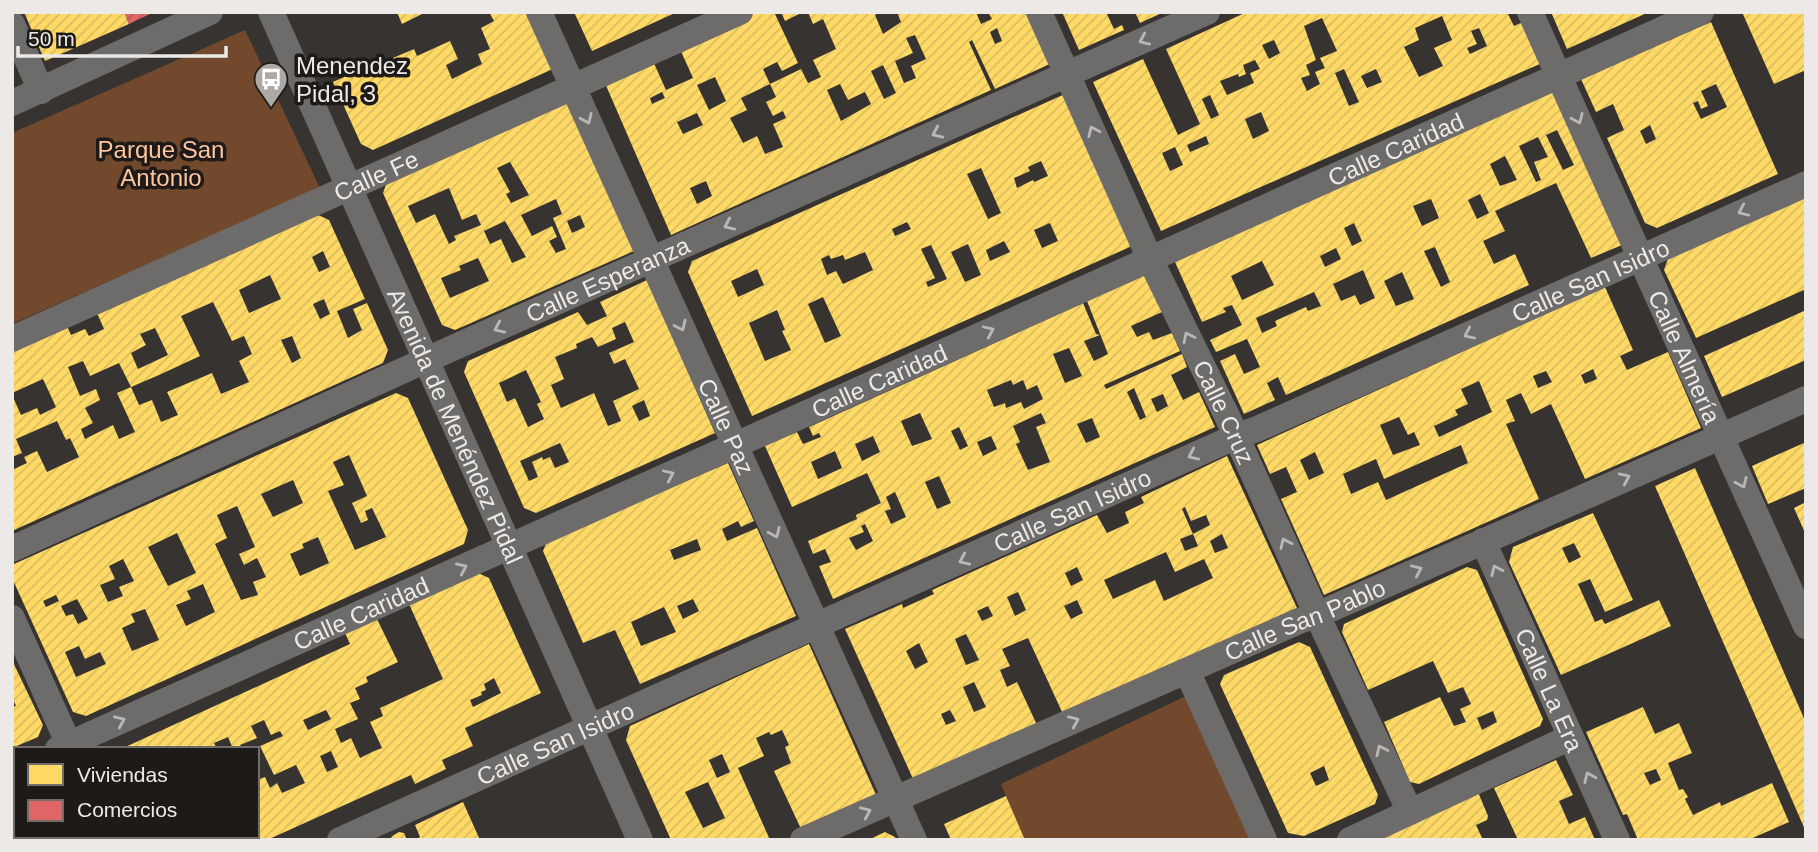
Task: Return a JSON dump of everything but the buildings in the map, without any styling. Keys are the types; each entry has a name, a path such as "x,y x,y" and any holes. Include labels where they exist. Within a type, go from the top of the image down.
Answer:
{"street":[{"path":"12,103 210,12"},
{"name":"Avenida de Menéndez Pidal","path":"271,12 640,840"},
{"name":"Calle Paz","path":"539,12 914,840"},
{"name":"Calle Fe","path":"12,339 740,12"},
{"name":"Calle Cruz","path":"1039,12 1150,259 1237,436 1409,812"},
{"name":"Calle Esperanza","path":"12,549 426,360 1207,12"},
{"name":"Calle Almería","path":"1530,12 1806,626"},
{"name":"Calle Caridad","path":"66,747 1701,12"},
{"path":"12,24 41,91"},
{"name":"Calle San Isidro","path":"352,837 1237,436 1806,184"},
{"name":"Calle San Pablo","path":"803,840 1806,399"},
{"name":"Calle La Era","path":"1483,541 1617,840"},
{"path":"12,618 66,747"},
{"path":"1187,671 1264,840"},
{"path":"1350,840 1571,737"}],"green space":[{"name":"Parque San Antonio","path":"245,30 320,188 12,324 12,133"},
{"path":"1186,696 1251,840 1025,840 1001,784"}],"place":[{"name":"Menendez Pidal, 3","path":"271,109"}]}
